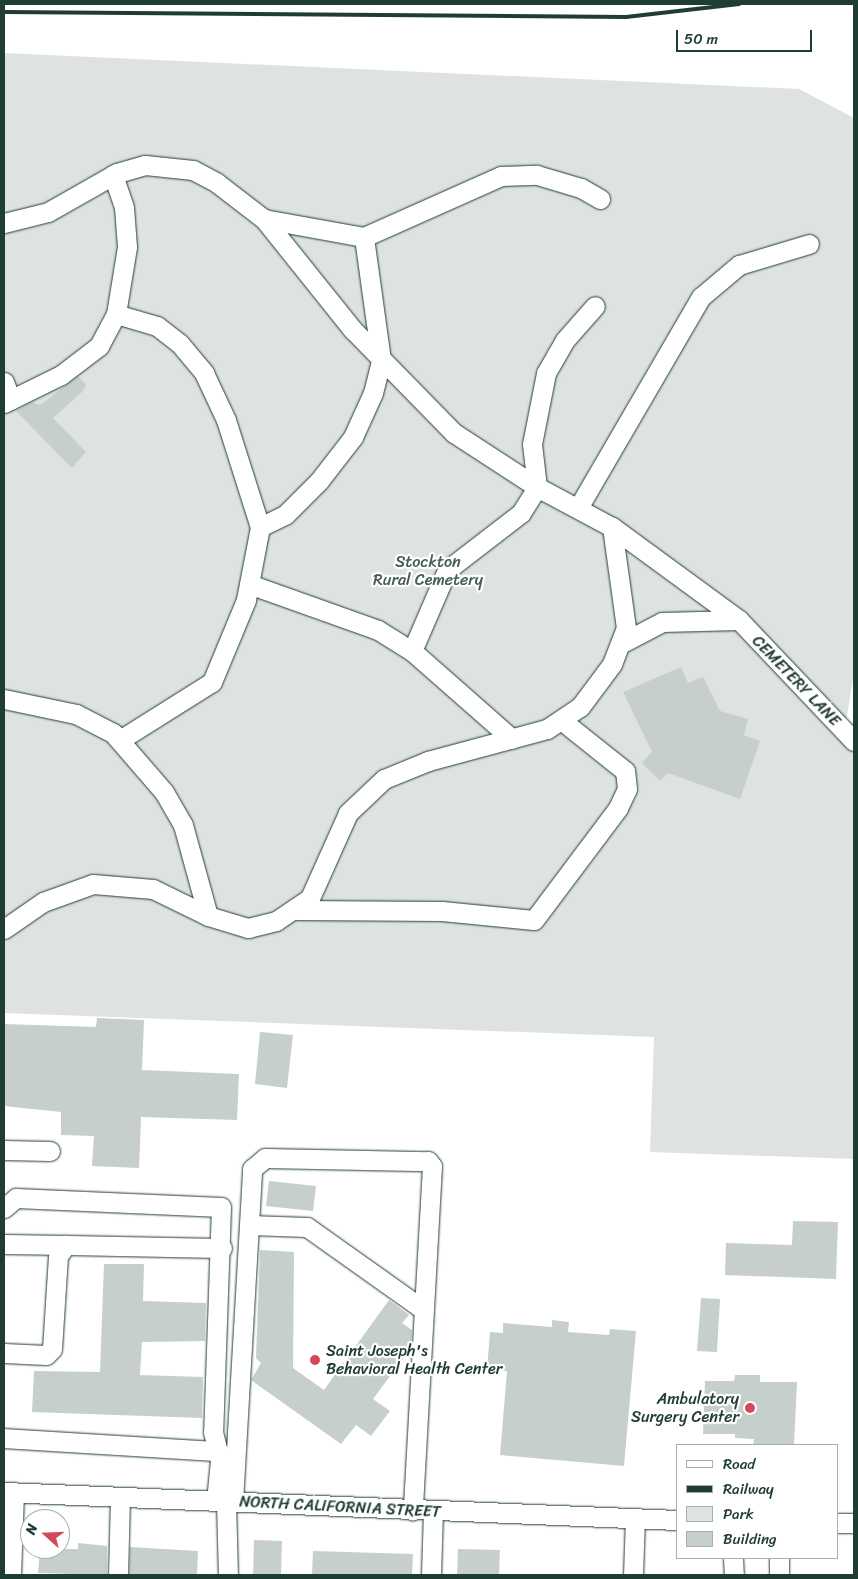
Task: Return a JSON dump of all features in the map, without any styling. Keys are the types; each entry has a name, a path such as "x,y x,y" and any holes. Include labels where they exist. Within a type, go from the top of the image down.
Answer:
{"street":[{"path":"4,223 48,212 113,175 145,165 193,170 217,183 264,219 364,237 501,176 538,175 581,188 600,199"},
{"path":"4,382 7,402 61,375 98,346 116,314 127,247 124,206 113,175"},
{"name":"CEMETERY LANE","path":"264,219 380,360 454,433 537,488 612,527 739,620 854,741"},
{"path":"260,528 285,514 353,437 373,393 380,360 364,237"},
{"path":"578,508 701,297 739,265 809,244"},
{"path":"412,650 447,570 521,513 537,488 532,444 546,373 566,340 595,306"},
{"path":"116,314 157,326 180,344 204,373 226,420 260,528 249,584 212,682 120,740"},
{"path":"4,929 43,902 93,884 153,889 208,916 248,928 296,910 310,898 348,813 384,779 428,761 547,729 580,707 612,664 626,628 612,527"},
{"path":"249,584 378,630 412,650 512,739"},
{"path":"620,644 662,622 739,620"},
{"path":"4,699 76,714 120,740 164,792 183,825 208,916"},
{"path":"296,910 442,911 534,920 618,808 627,789 625,771 561,720"},
{"path":"4,1150 50,1151"},
{"path":"225,1501 252,1169 265,1158 428,1161 432,1166 413,1510"},
{"path":"4,1208 16,1198 217,1205 223,1212 213,1432 218,1451 225,1501 228,1575"},
{"path":"248,1225 307,1227 424,1310"},
{"path":"4,1244 222,1248"},
{"path":"4,1353 46,1355 52,1349 58,1256 66,1245"},
{"path":"4,1438 218,1451"},
{"path":"9,1492 11,1575"},
{"name":"NORTH CALIFORNIA STREET","path":"9,1492 676,1520"},
{"path":"118,1575 120,1497"},
{"path":"431,1575 433,1511"},
{"path":"634,1575 635,1519"},
{"path":"838,1523 854,1523"},
{"path":"733,1559 734,1575"},
{"path":"779,1559 779,1575"}],"green space":[{"name":"Stockton Rural Cemetery","path":"4,53 799,89 854,118 854,673 843,740 854,754 854,1159 650,1152 654,1037 4,1013"}],"building":[{"path":"78,376 86,385 83,391 53,418 86,452 72,468 16,411 31,402 40,405"},
{"path":"681,667 688,683 703,677 720,711 748,719 744,735 760,741 740,799 668,773 660,781 642,763 652,752 623,692"},
{"path":"97,1018 144,1020 142,1070 239,1074 237,1120 141,1117 139,1168 92,1166 94,1136 61,1135 61,1112 4,1106 4,1024 96,1027"},
{"path":"260,1032 293,1035 287,1088 255,1084"},
{"path":"269,1181 316,1186 313,1211 266,1206"},
{"path":"793,1221 838,1222 836,1279 725,1275 726,1243 792,1245"},
{"path":"260,1250 294,1252 293,1368 324,1390 389,1300 409,1315 402,1323 412,1330 411,1348 373,1399 390,1411 371,1436 356,1425 341,1444 251,1380 261,1363 256,1358"},
{"path":"104,1264 144,1264 143,1301 206,1303 205,1341 142,1342 140,1375 203,1377 202,1418 32,1412 34,1371 100,1372"},
{"path":"701,1298 720,1299 717,1352 697,1351"},
{"path":"552,1320 569,1322 568,1332 609,1335 610,1329 636,1331 624,1466 500,1455 507,1371 487,1369 490,1332 503,1333 503,1323 552,1327"},
{"name":"Ambulatory Surgery Center","path":"735,1375 760,1375 760,1382 797,1382 794,1444 753,1444 754,1439 735,1438 735,1434 703,1434 705,1381 734,1381"},
{"path":"254,1540 282,1541 281,1575 253,1575"},
{"path":"78,1543 107,1546 107,1575 38,1573 39,1559 70,1559 70,1549 78,1549"},
{"path":"130,1547 198,1551 197,1574 129,1575"},
{"path":"458,1549 500,1550 499,1575 457,1575"},
{"path":"313,1551 413,1554 412,1575 312,1575"}],"railway":[{"path":"4,12 626,17 739,4"}],"place":[{"name":"Saint Joseph's Behavioral Health Center","path":"315,1360"},
{"name":"Ambulatory Surgery Center","path":"750,1408"}]}
